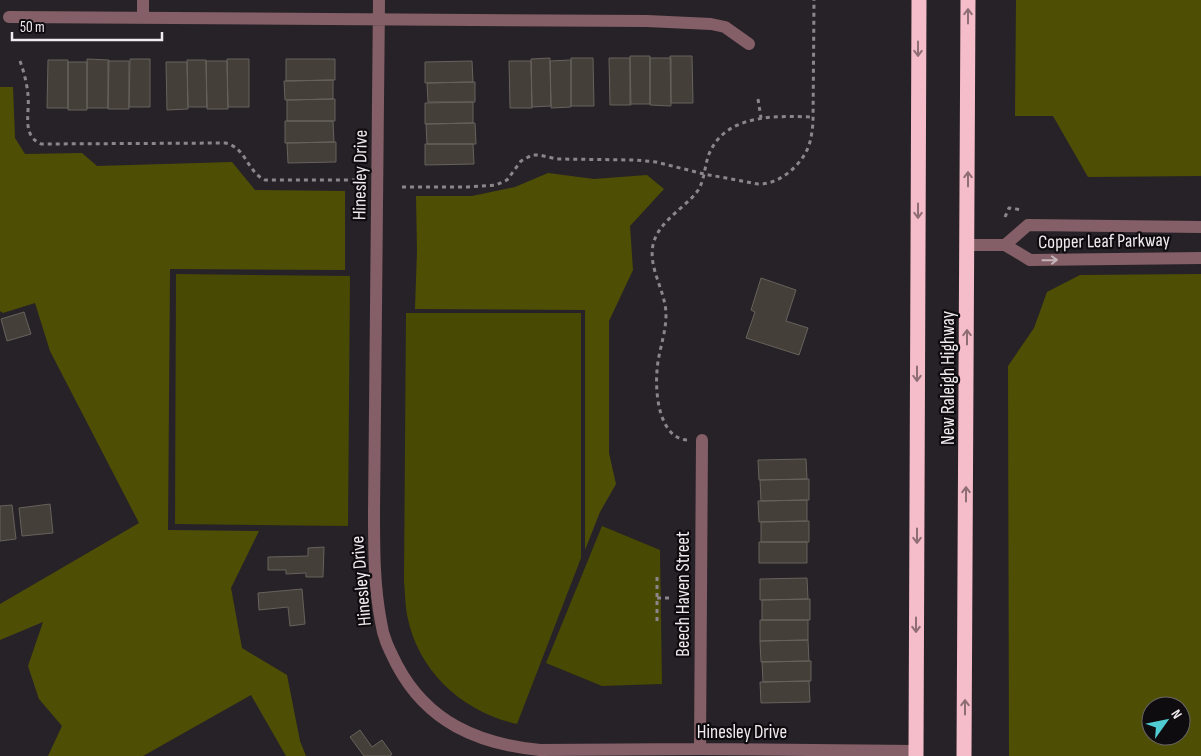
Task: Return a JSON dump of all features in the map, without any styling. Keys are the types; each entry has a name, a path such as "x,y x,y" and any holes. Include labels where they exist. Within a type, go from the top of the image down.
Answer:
{"highway":[{"name":"New Raleigh Highway","path":"916,754 919,0"},
{"name":"New Raleigh Highway","path":"964,756 968,0"}],"street":[{"path":"143,0 143,18"},
{"name":"Hinesley Drive","path":"378,0 375,564 381,623 387,646 401,673 417,696 436,714 480,737 520,748 540,750 700,749 916,754"},
{"path":"9,16 647,21 711,24 725,27 749,44"},
{"name":"Copper Leaf Parkway","path":"1201,227 1028,225 1005,245 1030,260 1201,258"},
{"path":"968,245 1005,245"},
{"name":"Beech Haven Street","path":"700,749 702,440"}],"path":[{"path":"402,187 496,185 507,180 521,161 532,155 539,154 557,159 656,162 704,174 758,184 776,181 796,166 807,150 812,135 814,0"},
{"path":"20,61 27,87 29,130 32,138 42,144 225,143 233,145 240,150 257,175 265,180 357,180"},
{"path":"758,99 761,118"},
{"path":"689,440 677,438 670,432 663,418 659,402 656,372 666,315 664,298 654,268 652,252 654,240 661,229 699,188 709,155 718,140 736,127 761,118 813,117"},
{"path":"657,577 657,622"},
{"path":"657,598 671,598"}],"shaded area":[{"path":"1016,0 1201,0 1201,176 1088,177 1053,116 1015,116"},
{"path":"0,87 13,87 15,138 25,154 82,153 97,166 232,162 255,190 345,191 345,270 170,269 168,530 259,531 231,588 242,648 287,675 300,741 306,756 286,756 251,695 143,756 48,756 62,726 39,699 28,666 43,622 0,640 0,604 139,523 50,351 35,303 3,313 0,311"},
{"path":"548,173 594,179 647,175 664,189 630,226 633,270 609,321 609,453 616,484 600,512 585,550 585,310 415,309 416,196 472,196 515,187"},
{"path":"176,274 350,276 348,526 175,524"},
{"path":"1201,274 1201,756 1009,756 1008,366 1034,328 1047,292 1080,275"},
{"path":"406,313 581,313 581,558 517,724 479,710 461,699 446,686 432,671 421,654 407,615 404,581"},
{"path":"602,526 660,550 662,684 602,686 546,663"}],"building":[{"path":"630,56 650,56 650,104 630,104"},
{"path":"670,56 692,56 693,103 671,103"},
{"path":"550,58 551,106 532,107 531,59"},
{"path":"571,58 593,58 594,106 571,106"},
{"path":"609,58 630,58 631,105 610,105"},
{"path":"650,58 671,58 671,106 650,105"},
{"path":"87,59 109,60 108,108 87,108"},
{"path":"130,59 150,59 150,107 129,107"},
{"path":"227,59 249,59 249,107 228,107"},
{"path":"286,59 335,59 335,80 286,81"},
{"path":"48,60 68,60 68,108 47,108"},
{"path":"187,60 206,60 207,107 188,107"},
{"path":"571,60 571,107 551,108 550,61"},
{"path":"108,61 129,61 129,109 108,109"},
{"path":"206,61 227,61 228,109 207,109"},
{"path":"472,61 473,82 425,83 425,62"},
{"path":"509,61 531,61 532,108 510,108"},
{"path":"68,62 87,62 87,110 68,110"},
{"path":"166,62 187,62 188,109 167,110"},
{"path":"333,80 333,99 285,100 284,81"},
{"path":"475,82 475,102 428,102 427,83"},
{"path":"335,99 335,121 287,121 287,100"},
{"path":"473,102 473,123 425,124 425,103"},
{"path":"285,121 333,121 334,142 285,143"},
{"path":"475,123 476,144 427,144 426,124"},
{"path":"336,142 336,162 288,163 287,143"},
{"path":"425,144 473,144 474,164 425,165"},
{"path":"761,278 796,290 786,321 808,328 799,355 746,338 755,312 751,310"},
{"path":"24,312 31,334 7,341 1,319"},
{"path":"806,459 807,479 759,480 758,460"},
{"path":"809,479 809,500 761,501 760,480"},
{"path":"807,500 807,521 759,522 758,501"},
{"path":"50,504 53,533 22,536 19,508"},
{"path":"12,505 16,539 0,541 0,506"},
{"path":"809,521 809,542 761,542 761,522"},
{"path":"759,542 807,542 807,563 759,563"},
{"path":"324,547 323,577 306,577 306,573 286,574 286,570 268,570 268,557 308,556 308,548"},
{"path":"807,578 808,599 760,600 760,579"},
{"path":"302,589 305,624 290,626 288,607 259,610 258,593"},
{"path":"810,599 810,620 762,620 762,600"},
{"path":"760,620 808,620 808,640 760,641"},
{"path":"808,640 809,661 761,662 760,641"},
{"path":"811,661 811,681 763,682 762,662"},
{"path":"809,681 810,702 761,703 760,682"},
{"path":"360,730 372,747 382,740 392,754 390,756 364,756 350,737"}]}
